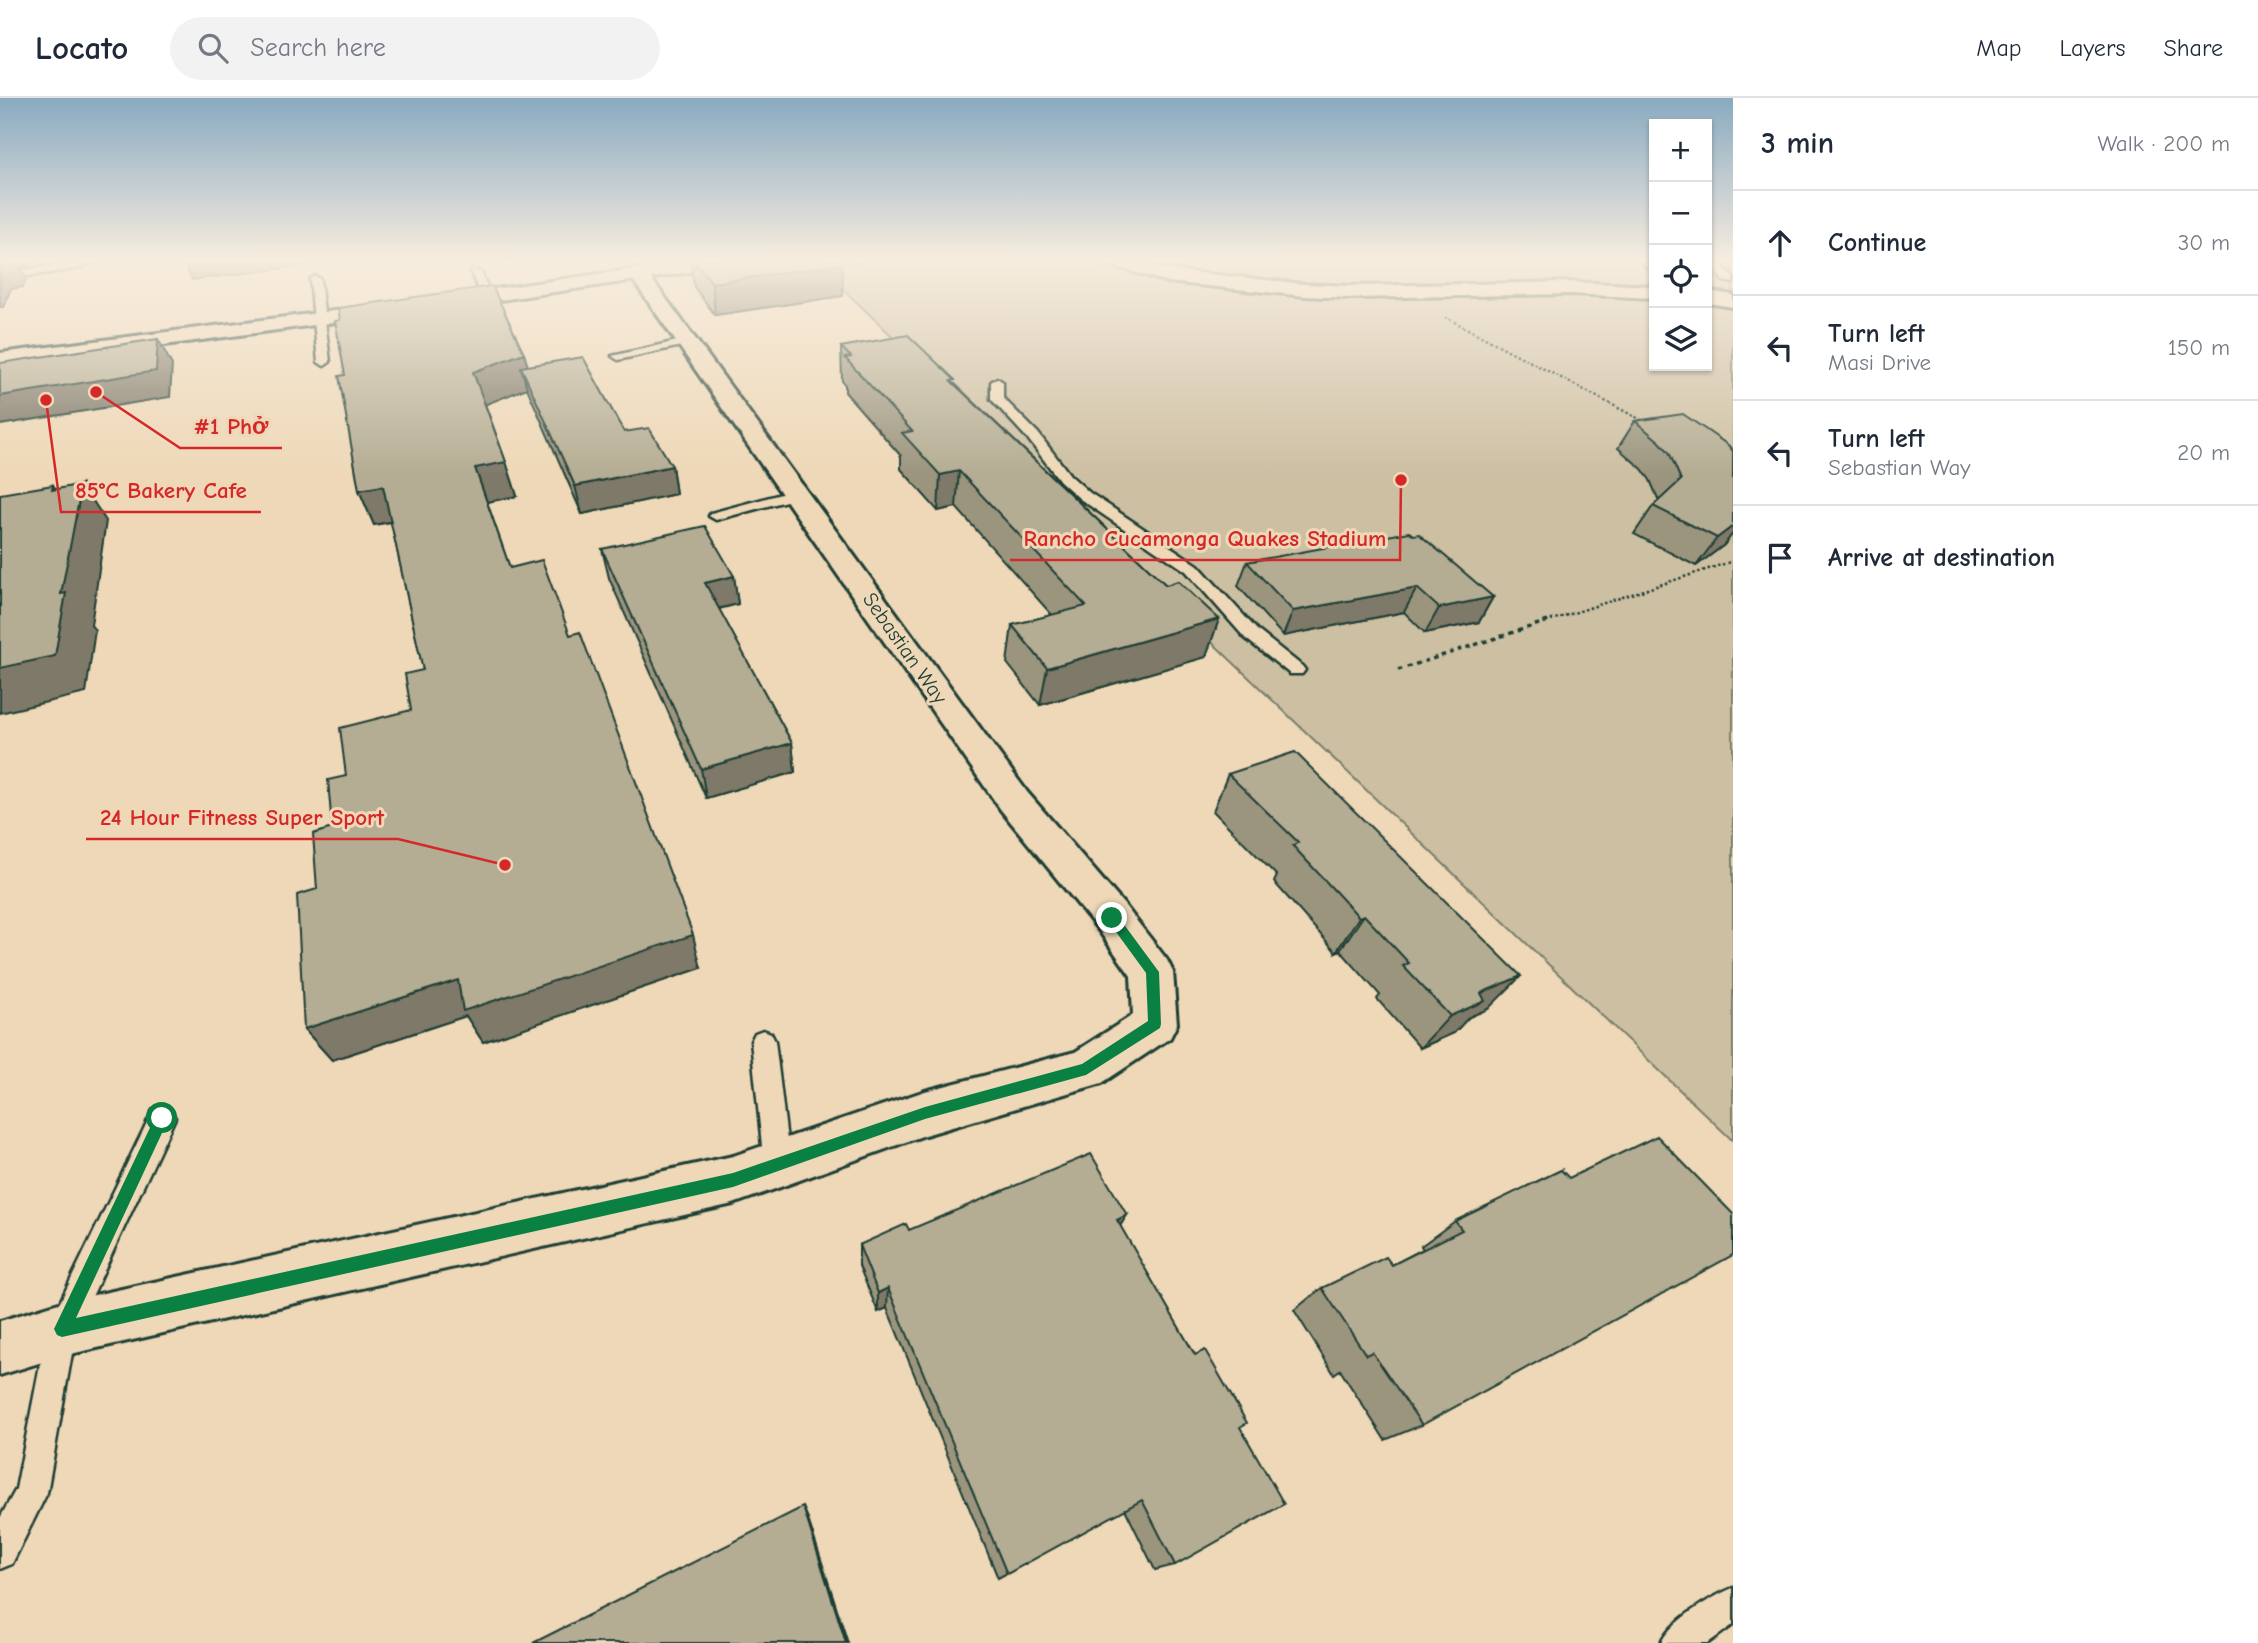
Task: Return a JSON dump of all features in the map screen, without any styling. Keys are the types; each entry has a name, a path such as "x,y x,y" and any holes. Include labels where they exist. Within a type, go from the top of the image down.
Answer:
{"street":[{"path":"0,360 220,331"},
{"name":"Sebastian Way","path":"678,331 1014,801 1112,918 1152,972 1155,1024 1086,1069 925,1113 777,1165"},
{"path":"0,1348 62,1329 733,1180 777,1165"}],"lane":[{"path":"320,331 324,362"},
{"path":"618,356 686,342"},
{"path":"997,382 997,399 1032,436 1065,478 1096,503 1192,568 1251,634 1296,670"},
{"path":"716,516 796,494"},
{"path":"763,1041 777,1165"},
{"path":"0,1552 31,1493 62,1329 162,1118"},
{"path":"1678,1643 1733,1605"}],"path":[{"path":"1471,331 1648,424"},
{"path":"1398,670 1733,561"}],"shaded area":[{"path":"887,331 1649,331 1649,371 1712,371 1712,331 1733,331 1733,1141"}],"building":[{"path":"337,331 514,331 524,353 473,372 506,462 475,468 510,568 542,560 570,635 580,632 693,935 463,1011 458,980 304,1029 297,895 317,889 313,834 332,828 328,780 346,776 340,728 411,710 405,674 423,670 383,486 359,490 339,376 345,375"},
{"path":"908,335 955,380 951,381 1166,585 1178,581 1219,619 1047,668 1012,625 1086,606 959,471 940,475 902,433 912,431 845,358 851,357 841,347"},
{"path":"158,339 156,371 0,396 0,363"},
{"path":"583,357 624,432 649,428 672,466 575,486 521,367"},
{"path":"1683,414 1733,451 1733,526 1717,538 1653,506 1681,480 1669,452 1635,421"},
{"path":"82,484 61,594 66,593 55,656 0,668 0,494 53,485 52,490"},
{"path":"705,526 734,576 705,583 792,743 701,769 602,549"},
{"path":"1409,532 1413,535 1419,534 1493,597 1439,608 1417,588 1293,611 1247,562"},
{"path":"1295,752 1521,976 1481,993 1485,1001 1450,1016 1403,966 1409,963 1364,915 1359,917 1293,846 1298,842 1228,774"},
{"path":"1657,1136 1733,1214 1733,1255 1422,1425 1372,1352 1366,1355 1322,1288 1386,1257 1392,1265 1462,1230 1455,1221 1561,1170 1569,1178"},
{"path":"1091,1154 1127,1215 1117,1220 1195,1355 1205,1350 1247,1423 1240,1427 1284,1504 1175,1565 1142,1500 1007,1574 888,1288 878,1293 859,1245 906,1224 909,1230"},
{"path":"803,1507 846,1643 533,1643"}],"place":[{"name":"#1 Phở","path":"96,392"},
{"name":"85°C Bakery Cafe","path":"46,400"},
{"name":"Rancho Cucamonga Quakes Stadium","path":"1401,480"},
{"name":"24 Hour Fitness Super Sport","path":"505,865"}],"route":[{"path":"162,1118 62,1329 733,1180 925,1113 1086,1069 1155,1024 1152,972 1112,918"}]}
